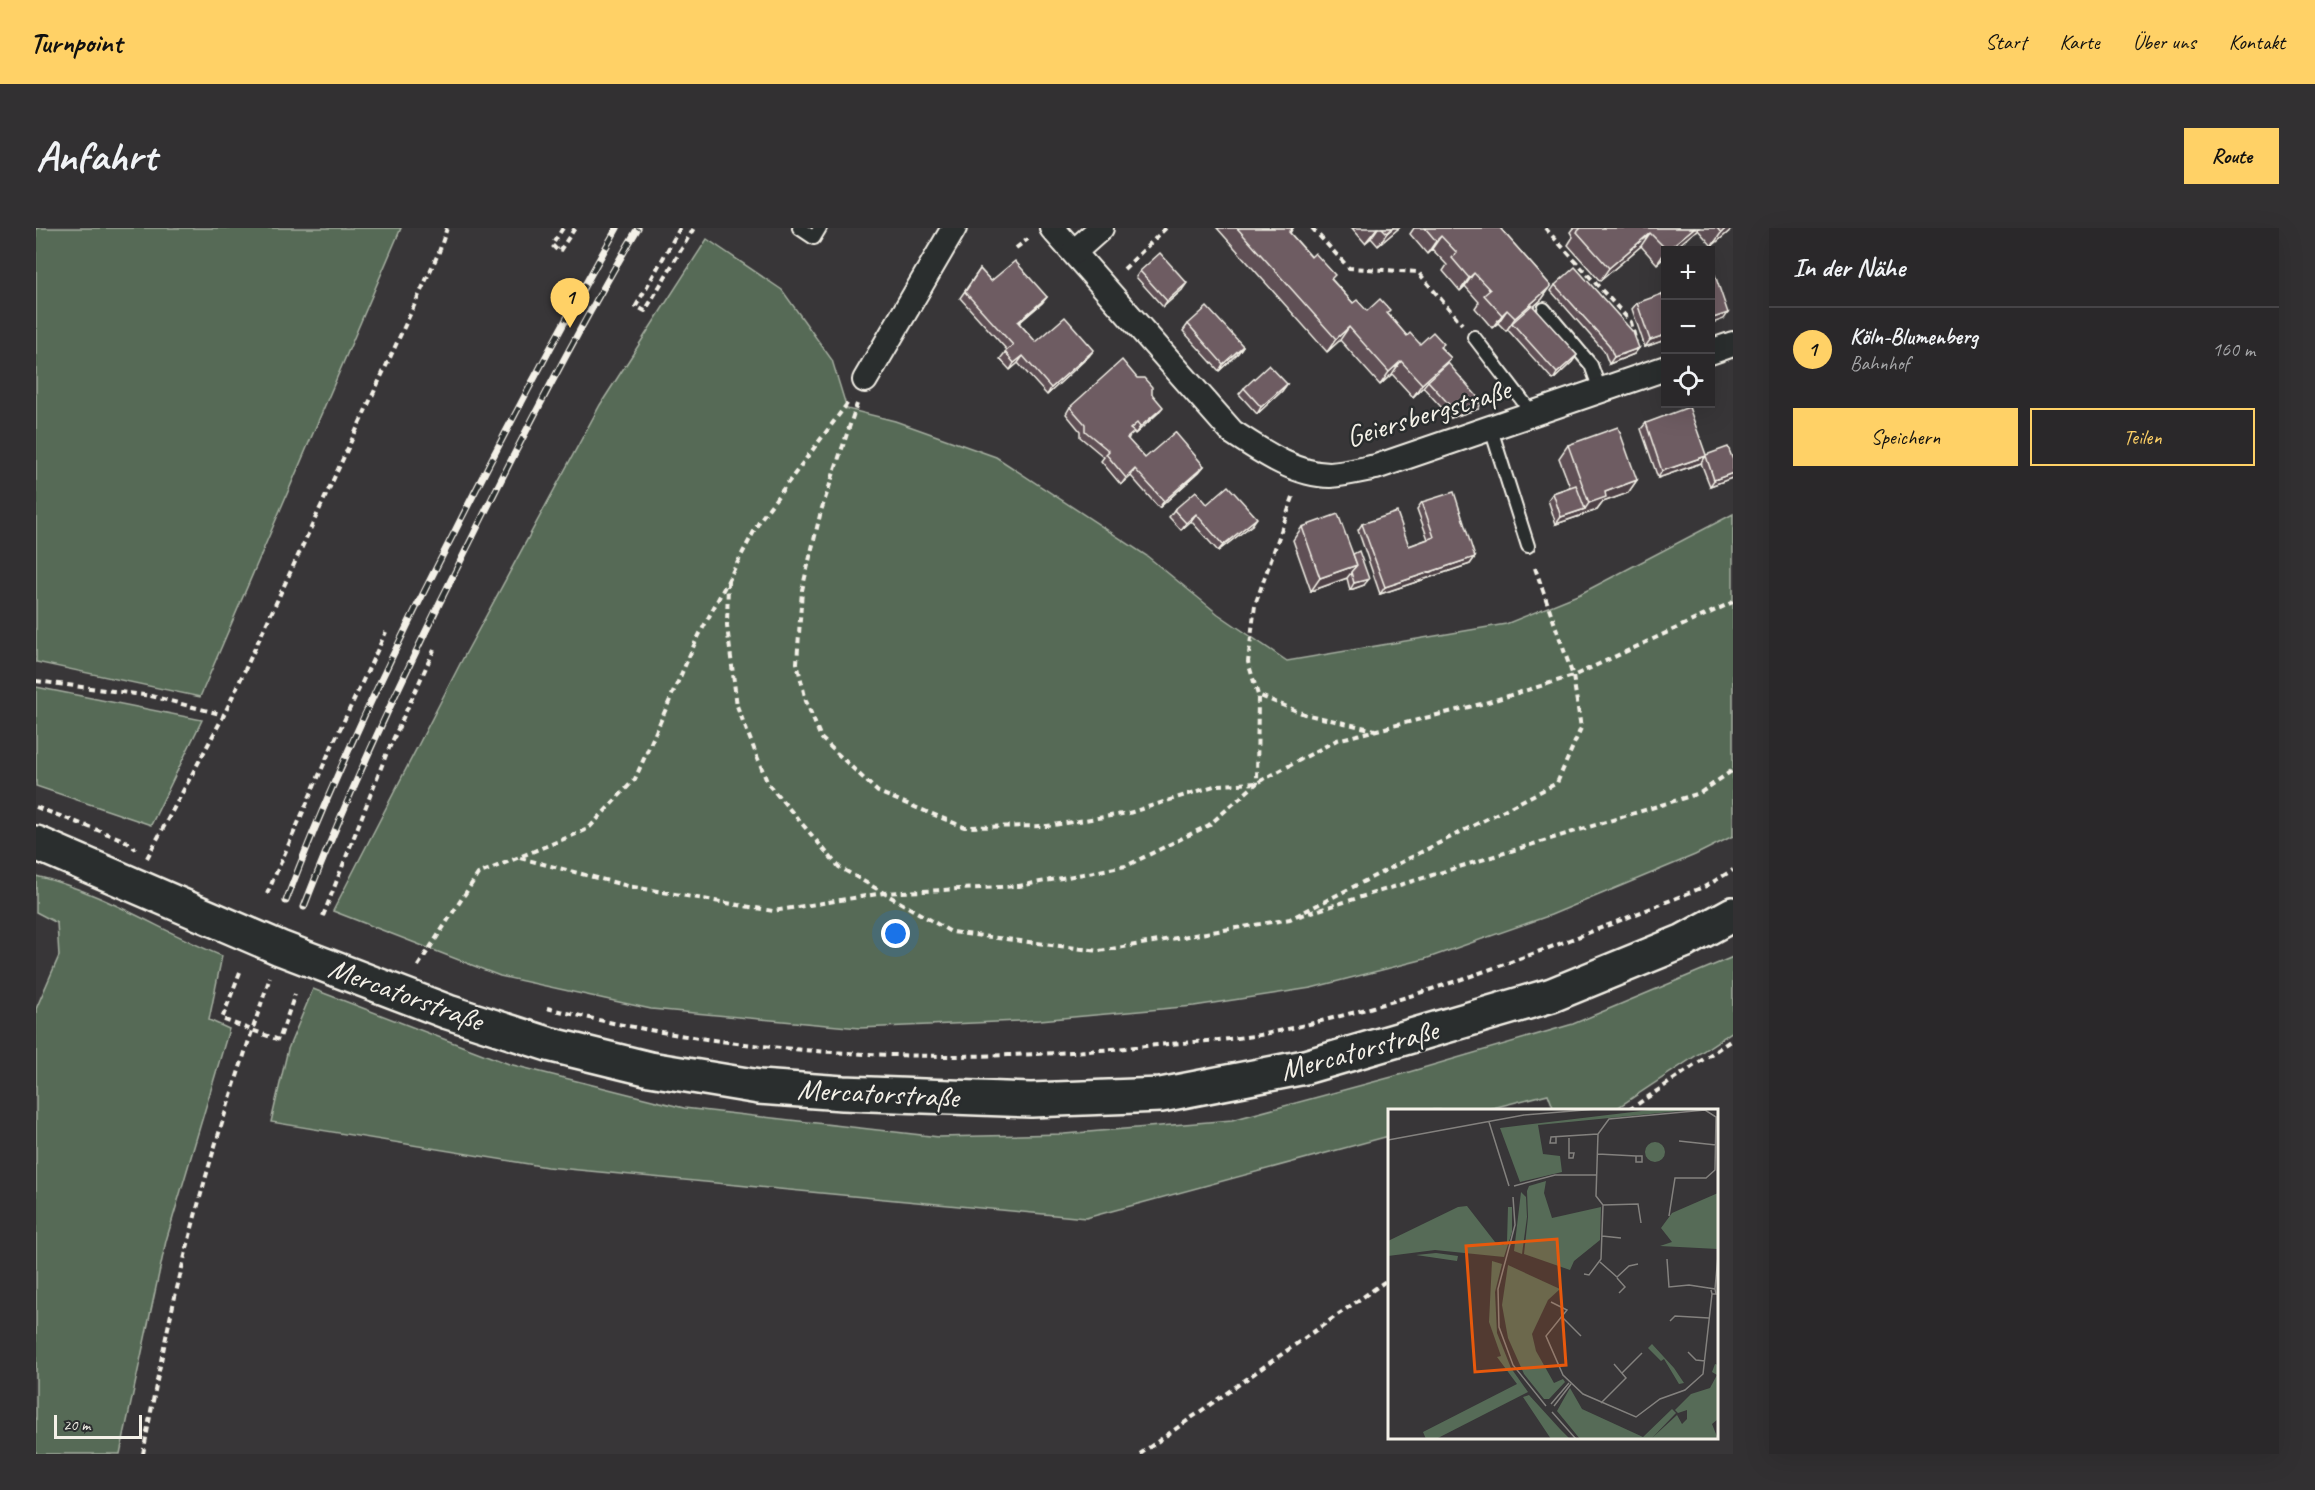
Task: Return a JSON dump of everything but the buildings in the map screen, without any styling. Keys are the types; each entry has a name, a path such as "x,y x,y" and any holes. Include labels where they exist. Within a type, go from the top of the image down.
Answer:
{"main road":[{"name":"Mercatorstraße","path":"36,843 269,944 448,1012 548,1044 660,1071 759,1087 843,1093 1031,1100 1161,1095 1294,1069 1552,995 1684,941 1733,914"}],"street":[{"path":"865,380 954,228"},
{"name":"Geiersbergstraße","path":"1052,228 1232,432 1268,455 1308,472 1328,475 1376,467 1655,371"},
{"path":"1074,252 1101,228"}],"lane":[{"path":"799,228 813,238 820,228"},
{"path":"1544,309 1591,365 1600,390"},
{"path":"1473,337 1532,413"},
{"path":"1490,426 1528,546"}],"path":[{"path":"147,859 224,715 439,252 447,228"},
{"path":"563,228 552,245 559,252 575,228"},
{"path":"680,228 636,306 645,311 694,228"},
{"path":"1102,287 1166,228"},
{"name":"Geiersbergstraße","path":"1312,228 1349,268 1418,272 1473,337"},
{"path":"1545,228 1631,322 1655,371"},
{"path":"417,967 478,874 588,829 635,779 695,643 760,520 865,380"},
{"path":"865,380 821,511 802,590 797,663 806,701 821,738 878,792 964,827 1047,826 1129,813 1217,785 1257,783"},
{"path":"1257,783 1258,695 1248,662 1255,605 1293,497"},
{"path":"1290,919 1557,783 1581,728 1573,676 1528,546"},
{"path":"728,581 727,627 737,706 768,784 839,867 951,932 1099,951 1290,919 1701,793 1733,770"},
{"path":"520,858 628,886 773,911 884,893 1019,886 1126,866 1209,825 1257,783 1337,740 1485,703 1573,676 1733,602"},
{"path":"267,894 331,748 386,632"},
{"path":"322,916 386,755 434,650"},
{"path":"36,681 151,696 224,715"},
{"path":"1258,695 1304,714 1376,730"},
{"path":"36,807 124,840 147,859 158,863"},
{"path":"540,1006 596,1020 729,1044 906,1056 1029,1056 1263,1034 1427,991 1532,956 1706,886 1733,870"},
{"path":"407,963 427,970"},
{"path":"240,972 222,1018 279,1040 295,994"},
{"path":"143,1454 161,1357 188,1241 252,1029 272,972"},
{"path":"1630,1109 1733,1039"},
{"path":"1140,1454 1388,1279"}],"green space":[{"path":"36,228 401,228 200,697 36,662"},
{"path":"707,239 782,290 832,360 847,409 895,421 996,457 1147,556 1218,614 1287,661 1506,624 1580,594 1733,514 1733,836 1695,855 1551,915 1425,959 1311,988 1194,1006 1040,1020 860,1028 651,1009 500,976 333,911 460,664 600,405"},
{"path":"36,687 202,720 151,825 36,786"},
{"path":"36,876 108,901 222,956 209,1020 229,1029 166,1241 120,1454 36,1454 36,1009 59,956 57,923 36,912"},
{"path":"1733,957 1733,1031 1616,1109 1554,1109 1548,1094 1489,1109 1388,1109 1388,1136 1086,1218 547,1167 271,1122 288,1049 313,989 509,1064 684,1108 939,1137 1064,1134 1232,1120 1392,1077 1573,1024"}],"railway":[{"path":"286,901 344,760 408,623 513,418 617,228"},
{"path":"304,907 361,769 403,678 509,464 593,306 638,228"}],"place":[{"name":"Köln-Blumenberg","path":"570,328"}]}
